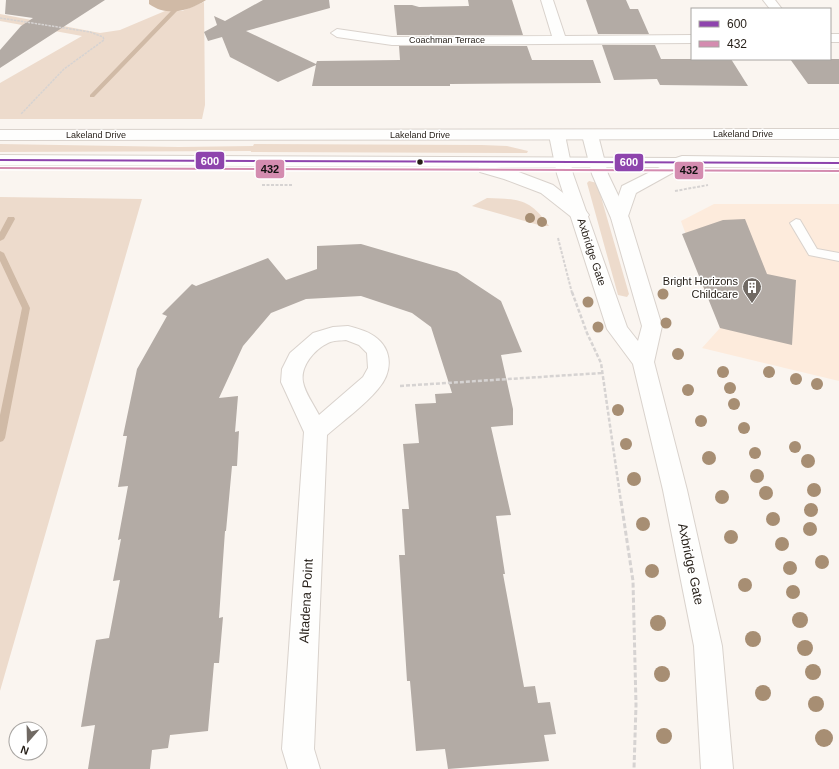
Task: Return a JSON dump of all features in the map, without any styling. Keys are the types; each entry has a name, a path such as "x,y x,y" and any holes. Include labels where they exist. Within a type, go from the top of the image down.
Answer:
{"street":[{"path":"547,0 558,39"},
{"path":"769,0 775,8"},
{"name":"Coachman Terrace","path":"337,33 392,41 691,39"},
{"name":"Axbridge Gate","path":"557,134 562,161 617,329 643,362 675,490 708,646 717,769"},
{"name":"Axbridge Gate","path":"590,134 600,174 620,218 652,326 643,362"},
{"name":"Lakeland Drive","path":"0,135 839,134"},
{"path":"0,160 682,161 839,163"},
{"path":"448,161 510,175 533,183 547,189 580,215"},
{"path":"620,218 628,190 648,181 682,161"},
{"name":"Altadena Point","path":"304,769 298,749 316,432 292,382 293,369 307,348 326,336 348,333 366,340 377,350 379,368"},
{"path":"316,432 371,383 379,368"}],"lane":[{"path":"796,223 813,252 839,257"}],"path":[{"path":"0,18 90,32 103,37 104,40 98,46 70,64 41,91 18,117"},
{"path":"670,192 715,186"},
{"path":"557,231 565,274 586,334 601,363 633,581 636,704 634,769"},
{"path":"379,368 399,386 602,373"}],"shaded area":[{"path":"149,0 206,0 185,10 170,11 156,8 149,4"},
{"path":"204,2 205,105 202,119 0,119 0,83 82,36 0,21 0,14 100,33 120,30 165,11 182,11"},
{"path":"0,144 179,147 253,146 254,144 482,145 507,146 528,151 527,153 251,151 0,152"},
{"path":"589,181 597,183 629,294 627,297 618,295 587,183"},
{"path":"0,197 142,199 0,691"},
{"path":"487,198 515,200 529,205 536,210 549,226 542,226 472,206"},
{"path":"714,204 839,204 839,381 702,348 720,328 681,221"}],"building":[{"path":"6,0 105,0 0,68 0,50 21,26 33,18 5,14"},
{"path":"263,0 329,0 330,8 246,31 316,64 317,61 400,60 399,46 527,46 532,60 593,60 601,83 450,84 450,86 312,86 316,65 278,82 230,57 222,37 208,41 204,32 217,25 214,16 225,21"},
{"path":"468,0 512,0 523,35 397,35 394,5 412,5 419,7 469,6"},
{"path":"586,0 626,0 630,9 638,9 649,34 598,34"},
{"path":"602,45 655,45 661,59 732,60 748,86 660,85 657,79 614,80"},
{"path":"839,59 839,84 808,84 791,60"},
{"name":"Bright Horizons Childcare","path":"745,219 767,274 796,280 792,345 720,328 682,234 723,220"},
{"path":"361,244 457,272 501,301 522,352 501,355 513,409 513,425 491,427 511,515 496,516 505,574 503,574 524,687 535,686 538,703 550,702 556,734 544,735 549,761 448,769 445,749 416,751 410,681 407,681 399,555 405,555 402,509 409,509 403,444 419,443 415,404 436,403 435,394 452,393 431,327 412,313 361,296 306,299 271,313 243,346 219,398 238,396 235,432 239,431 237,466 232,466 225,531 219,618 223,617 219,663 214,663 208,731 170,735 168,748 152,750 150,769 88,769 95,725 81,727 90,673 96,640 109,638 120,580 113,581 121,539 118,540 128,486 118,487 127,436 123,436 137,369 167,316 162,314 192,284 196,286 268,258 286,280 317,269 317,246"}],"waterway":[{"path":"92,96 174,11"},
{"path":"0,239 11,219"},
{"path":"0,253 26,308 0,438"}],"transit line":[{"name":"600","path":"0,160 839,163"},
{"name":"432","path":"0,168 839,171"}],"place":[{"name":"Bright Horizons Childcare","path":"752,304"}]}
